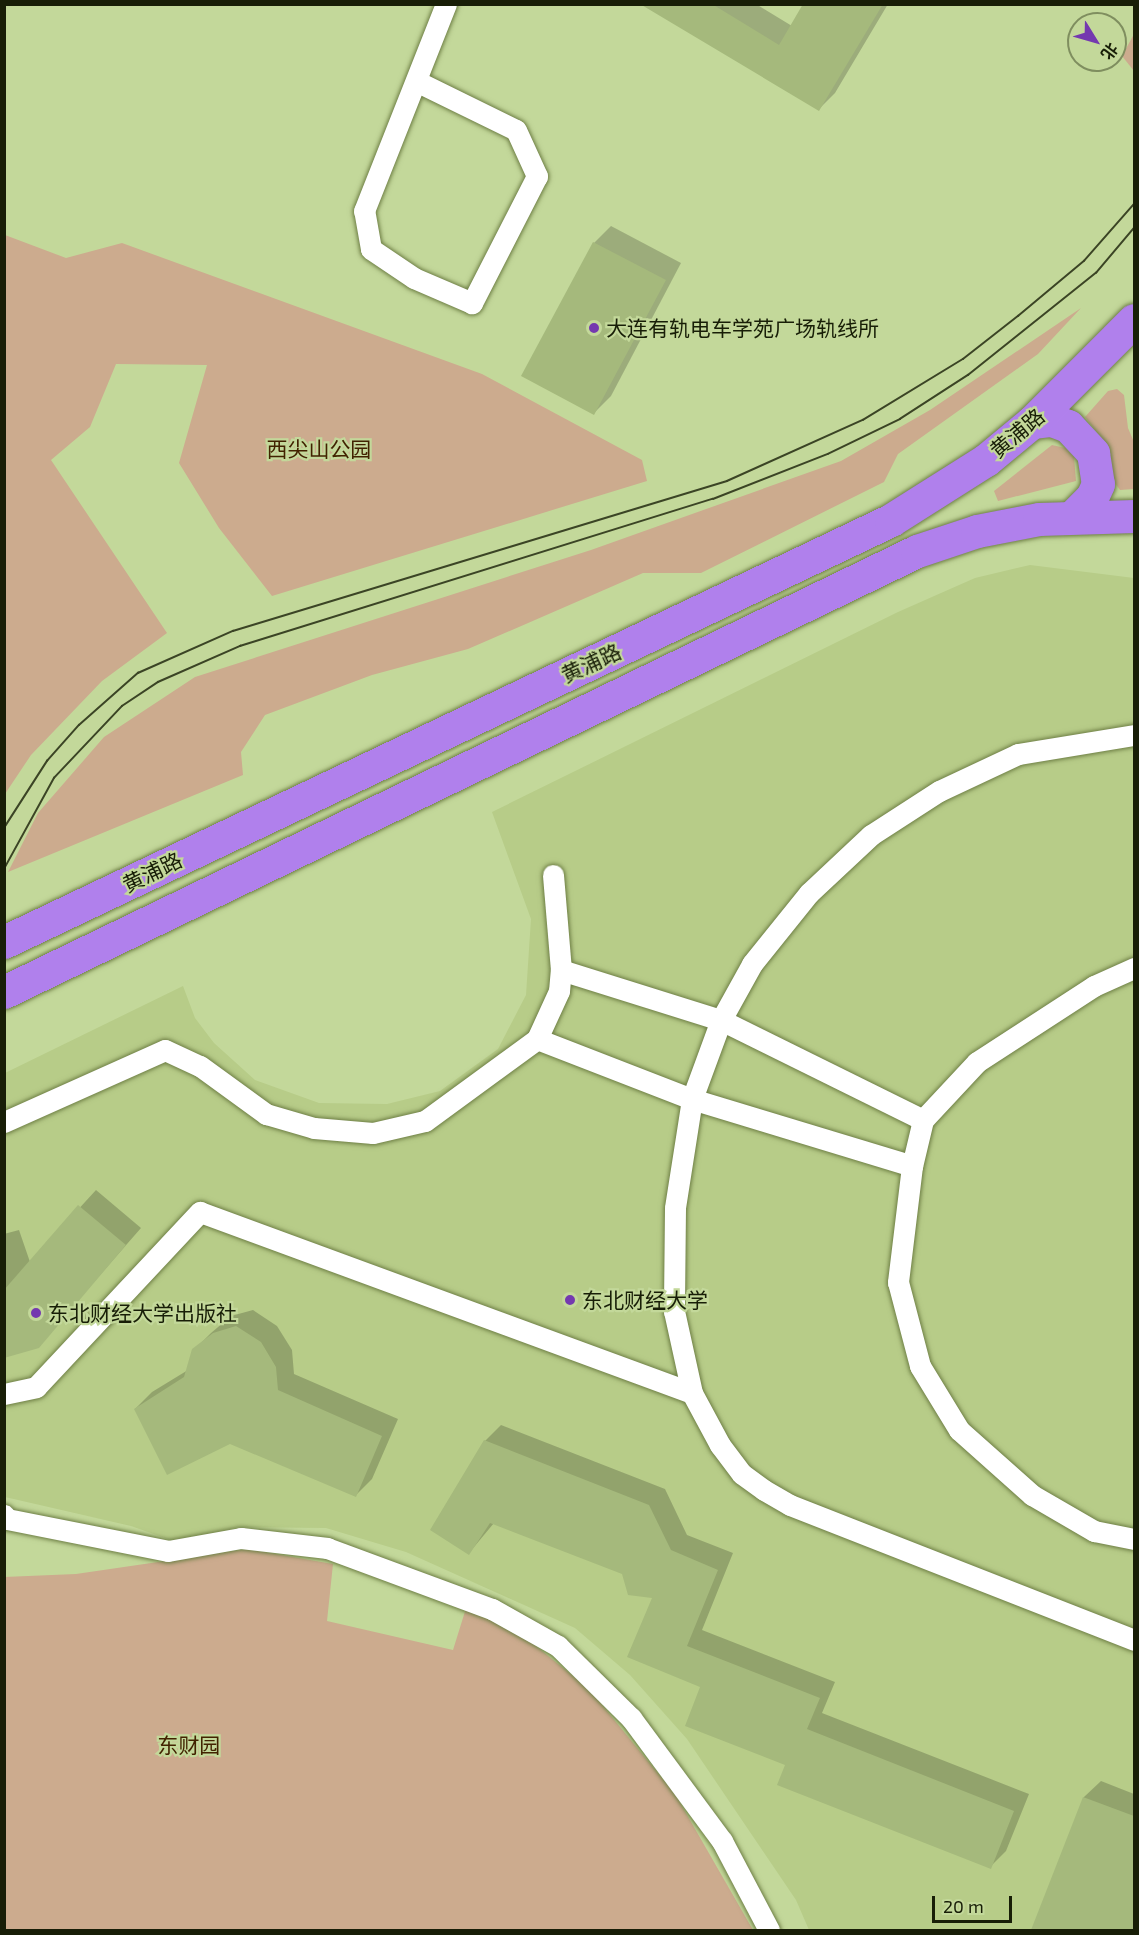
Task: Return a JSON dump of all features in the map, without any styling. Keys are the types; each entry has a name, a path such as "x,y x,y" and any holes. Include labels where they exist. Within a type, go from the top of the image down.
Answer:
{"highway":[{"name":"黄浦路","path":"4,942 891,520 986,460 1032,422 1134,320"},
{"path":"1032,422 1052,420 1068,426 1094,453 1098,483 1092,497 1072,518"},
{"name":"黄浦路","path":"4,992 907,556 977,531 1072,518 1134,516"}],"street":[{"path":"416,81 516,130 537,176 472,303 414,278 371,249 364,211 446,4"},
{"path":"1134,735 1018,754 939,791 871,835 809,893 752,964 721,1020 692,1099 675,1208 674,1311 692,1393 720,1445 742,1474 790,1505 1134,1640"},
{"path":"4,1122 165,1050 200,1066 266,1114 314,1128 373,1133 425,1121 537,1039 559,992 561,970 553,875"},
{"path":"1134,968 1094,986 977,1062 923,1120 912,1166 898,1282 920,1365 959,1430 1032,1495 1094,1531 1134,1539"},
{"path":"561,970 721,1020 923,1120"},
{"path":"537,1039 692,1099 912,1166"},
{"path":"4,1394 36,1387 200,1212 692,1393"},
{"path":"4,1515 7,1519 168,1551 241,1538 327,1548 492,1609 558,1646 631,1718 722,1841 769,1930"}],"shaded area":[{"name":"东北财经大学","path":"1030,565 1134,578 1134,1930 809,1930 796,1900 687,1739 630,1675 575,1628 406,1552 326,1528 237,1527 182,1544 131,1526 5,1497 5,1073 183,986 195,1018 214,1043 255,1080 319,1103 387,1104 440,1091 498,1049 526,995 531,919 492,812 898,612 975,578"}],"green space":[{"path":"1134,34 1134,71 1127,62 1127,47"},
{"name":"西尖山公园","path":"5,235 66,258 122,243 482,374 642,460 647,481 272,596 219,528 179,463 207,365 116,364 90,427 51,460 167,633 102,681 31,755 5,794"},
{"path":"1081,308 1038,354 898,454 884,482 701,573 643,573 468,649 372,675 265,715 241,752 243,775 8,872 38,813 104,737 195,677 591,550 841,461 930,410"},
{"path":"1117,389 1124,395 1128,428 1134,442 1134,489 1120,490 1112,479 1107,445 1085,417 1108,391"},
{"path":"1052,445 1065,448 1074,457 1076,481 998,501 994,491"},
{"name":"东财园","path":"247,1549 333,1564 327,1621 453,1650 467,1605 527,1639 588,1688 675,1794 753,1930 5,1930 4,1577 76,1574"}],"building":[{"path":"640,4 712,4 779,45 803,4 883,4 819,111"},
{"name":"大连有轨电车学苑广场轨线所","path":"593,242 666,280 594,415 521,376"},
{"name":"东北财经大学出版社","path":"78,1205 126,1245 39,1348 4,1358 4,1290"},
{"path":"236,1326 261,1342 276,1367 278,1390 382,1436 356,1497 230,1444 167,1475 134,1409 184,1377 192,1349 213,1333"},
{"path":"484,1440 649,1505 671,1550 718,1570 687,1646 820,1698 807,1729 1014,1811 991,1869 777,1785 785,1765 685,1726 700,1687 627,1657 652,1598 628,1595 622,1574 490,1523 469,1555 430,1530"},
{"path":"1083,1797 1134,1816 1134,1930 1031,1930"}],"tram line":[{"path":"4,828 47,761 79,725 138,673 233,631 727,481 863,420 963,359 1018,316 1084,261 1134,204"},
{"path":"4,869 54,778 122,706 158,682 240,646 713,499 828,454 900,419 968,375 1096,273 1134,228"}],"place":[{"name":"大连有轨电车学苑广场轨线所","path":"594,328"},
{"name":"东北财经大学","path":"570,1300"},
{"name":"东北财经大学出版社","path":"36,1313"}]}
